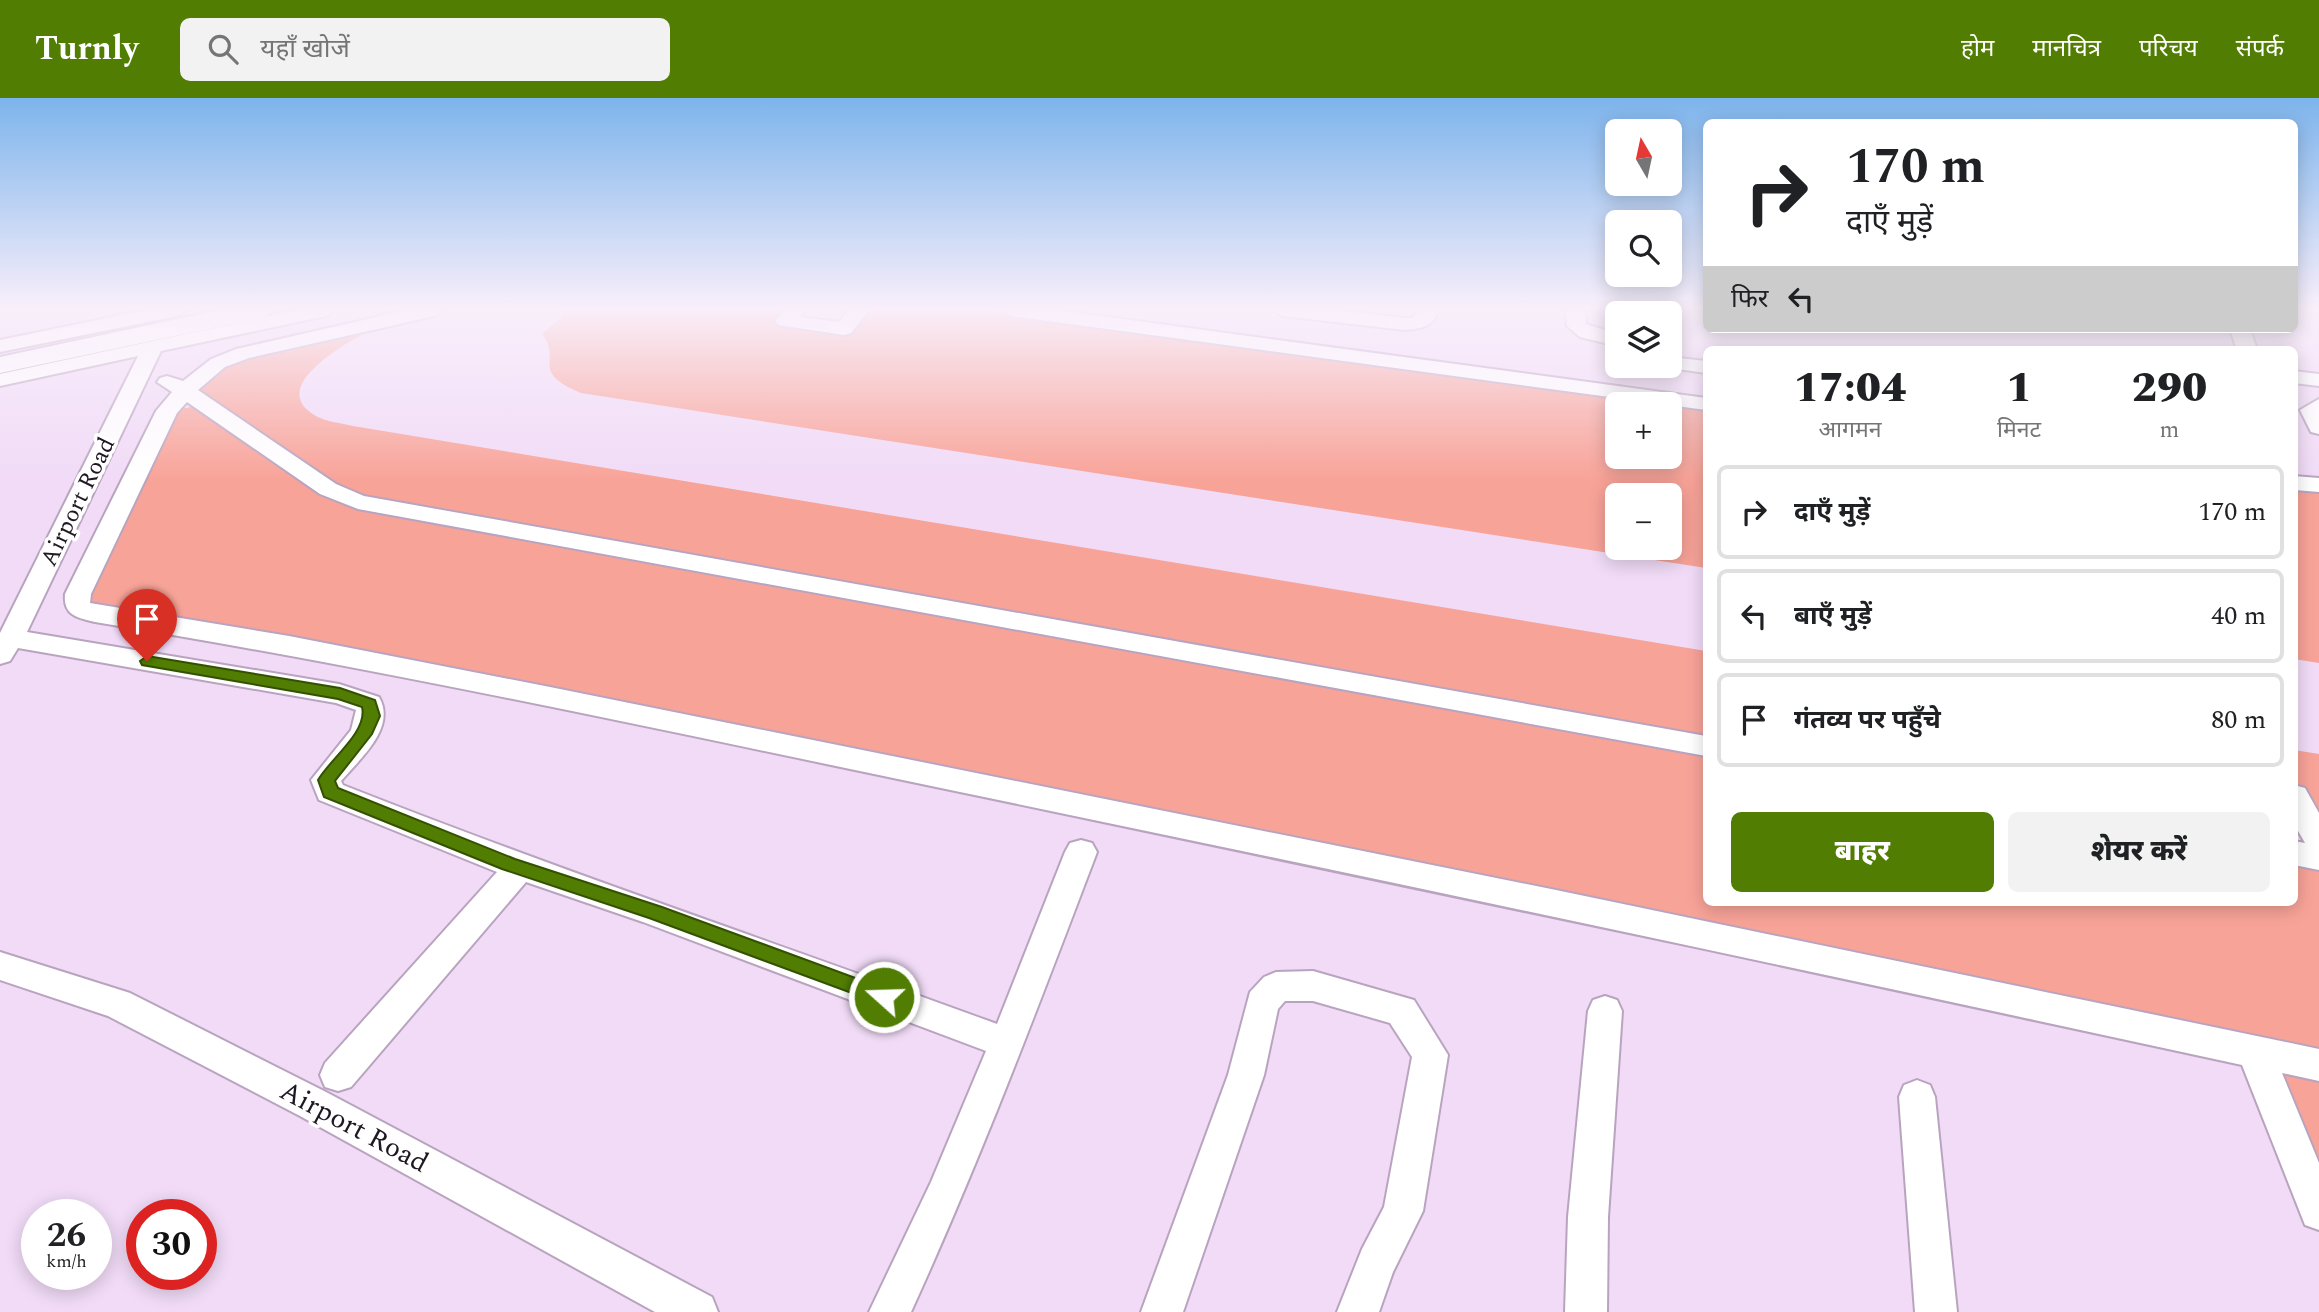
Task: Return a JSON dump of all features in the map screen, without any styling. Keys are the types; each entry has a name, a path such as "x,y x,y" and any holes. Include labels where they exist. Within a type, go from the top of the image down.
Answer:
{"street":[{"name":"Airport Road","path":"5,646 143,367"},
{"path":"213,367 175,386 161,421 78,594 77,605 82,610 289,645 578,702 1556,902 2319,1065"},
{"path":"1430,367 1703,404"},
{"path":"1682,368 1703,367"},
{"path":"2298,377 2319,380"},
{"path":"175,386 328,489 358,502 1703,745"},
{"path":"2319,405 2311,410 2319,427"},
{"path":"2298,483 2319,485"},
{"path":"5,646 340,694 369,704 372,716 366,730 327,780 330,792 520,868 666,917 1007,1043"},
{"path":"2298,803 2319,840"},
{"path":"891,1312 946,1193 1081,852"},
{"path":"2298,854 2319,858"},
{"path":"338,1075 520,868"},
{"name":"Airport Road","path":"0,966 118,1004 313,1104 697,1312"},
{"path":"1162,1312 1246,1075 1262,1003 1276,987 1313,986 1402,1011 1430,1055 1404,1211 1377,1263 1358,1312"},
{"path":"1586,1312 1588,1217 1605,1011"},
{"path":"2255,1052 2319,1211"},
{"path":"1917,1097 1936,1312"}],"shaded area":[{"path":"220,367 316,367 303,382 299,394 303,405 316,416 353,426 1703,651 1703,739 370,500 338,488 198,390 197,385"},
{"path":"550,367 1400,367 1605,394 1605,469 1682,469 1682,405 1703,408 1703,568 1655,560 1682,560 1682,483 1605,483 1605,552 581,393 556,378"},
{"path":"197,406 330,498 364,508 1703,752 1703,906 2298,906 2298,862 2319,865 2319,1057 287,636 91,605 87,601 174,410"},
{"path":"2298,487 2319,490 2319,663 2298,660"},
{"path":"2298,751 2319,754 2319,820 2298,784"},
{"path":"2276,1065 2319,1073 2319,1174"}],"route":[{"path":"147,661 340,694 369,704 372,716 366,730 332,771 327,780 330,792 509,864 655,913 884,997"}]}
